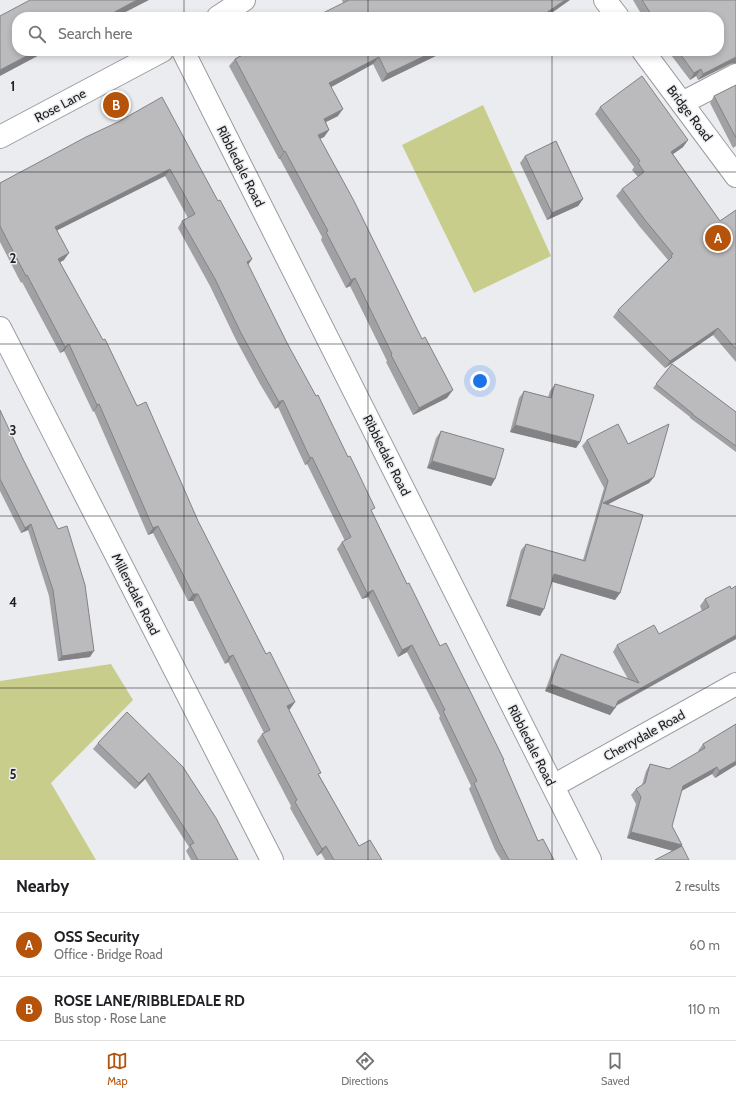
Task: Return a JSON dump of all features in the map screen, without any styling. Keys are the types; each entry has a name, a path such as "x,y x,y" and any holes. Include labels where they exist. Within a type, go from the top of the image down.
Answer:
{"street":[{"path":"226,12 244,0"},
{"path":"605,0 614,12"},
{"name":"Rose Lane","path":"0,137 153,56"},
{"name":"Ribbledale Road","path":"186,56 590,860"},
{"name":"Bridge Road","path":"648,56 736,176"},
{"path":"682,103 736,75"},
{"name":"Millersdale Road","path":"0,328 272,860"},
{"name":"Cherrydale Road","path":"553,786 736,684"}],"green space":[{"path":"483,105 551,256 474,293 402,145"},
{"path":"111,664 133,700 51,783 96,860 0,860 0,681"}],"building":[{"path":"30,0 137,0 114,12 12,12 12,56 27,56 0,70 0,16"},
{"path":"349,0 565,0 547,12 325,12"},
{"path":"642,0 736,0 736,57 703,74 701,69 694,73 682,56 724,56 724,12 650,12"},
{"path":"241,56 425,56 387,74 379,57 329,83 343,109 324,119 329,130 318,135 354,201 422,339 425,337 453,390 419,408 391,355 392,354 355,278 351,280 326,232 328,231 235,59"},
{"path":"642,76 688,140 671,152 720,221 736,210 736,349 718,328 670,361 618,310 672,257 671,255 673,254 622,189 644,172 638,163 640,161 600,107"},
{"path":"736,85 736,138 714,96"},
{"path":"162,97 218,201 220,200 252,259 247,262 287,343 316,396 318,395 348,457 350,456 375,508 371,510 407,584 409,583 440,646 446,643 504,760 538,841 543,839 554,860 509,860 474,783 477,781 443,711 445,710 412,645 402,650 373,590 367,593 342,542 351,537 312,457 310,458 283,400 279,402 265,377 241,333 215,279 182,221 195,214 170,169 55,227 69,253 58,259 103,340 105,339 137,406 146,402 198,521 266,654 270,652 295,702 287,706 321,773 318,774 359,846 370,840 382,860 334,860 326,846 322,849 295,802 297,800 262,734 270,730 233,655 229,657 198,594 193,594 158,526 153,528 99,404 97,405 69,344 65,347 0,226 0,183 86,137 118,122"},
{"path":"556,141 583,199 552,213 525,156"},
{"path":"672,364 736,412 736,446 692,414 656,384"},
{"path":"555,384 594,395 580,442 515,425 524,391 551,398"},
{"path":"0,410 58,529 67,526 85,585 94,651 62,656 53,590 31,524 25,528 0,479"},
{"path":"618,424 628,444 669,424 654,477 603,503 643,515 620,593 554,574 544,609 510,599 526,544 585,561 608,481 587,440"},
{"path":"441,431 504,449 495,479 432,461"},
{"path":"730,586 731,589 736,586 736,635 618,701 615,708 550,684 561,654 639,683 617,645 654,625 659,634 709,607 705,599"},
{"path":"127,712 183,767 216,818 238,860 198,860 190,845 194,843 149,773 139,783 98,743"},
{"path":"736,724 736,761 719,771 717,767 683,786 672,826 682,845 631,832 641,797 636,789 645,783 650,764 669,769 705,748 703,744"},
{"path":"682,846 689,860 655,860"}],"place":[{"name":"ROSE LANE/RIBBLEDALE RD","path":"116,105"},
{"name":"OSS Security","path":"718,238"}]}
